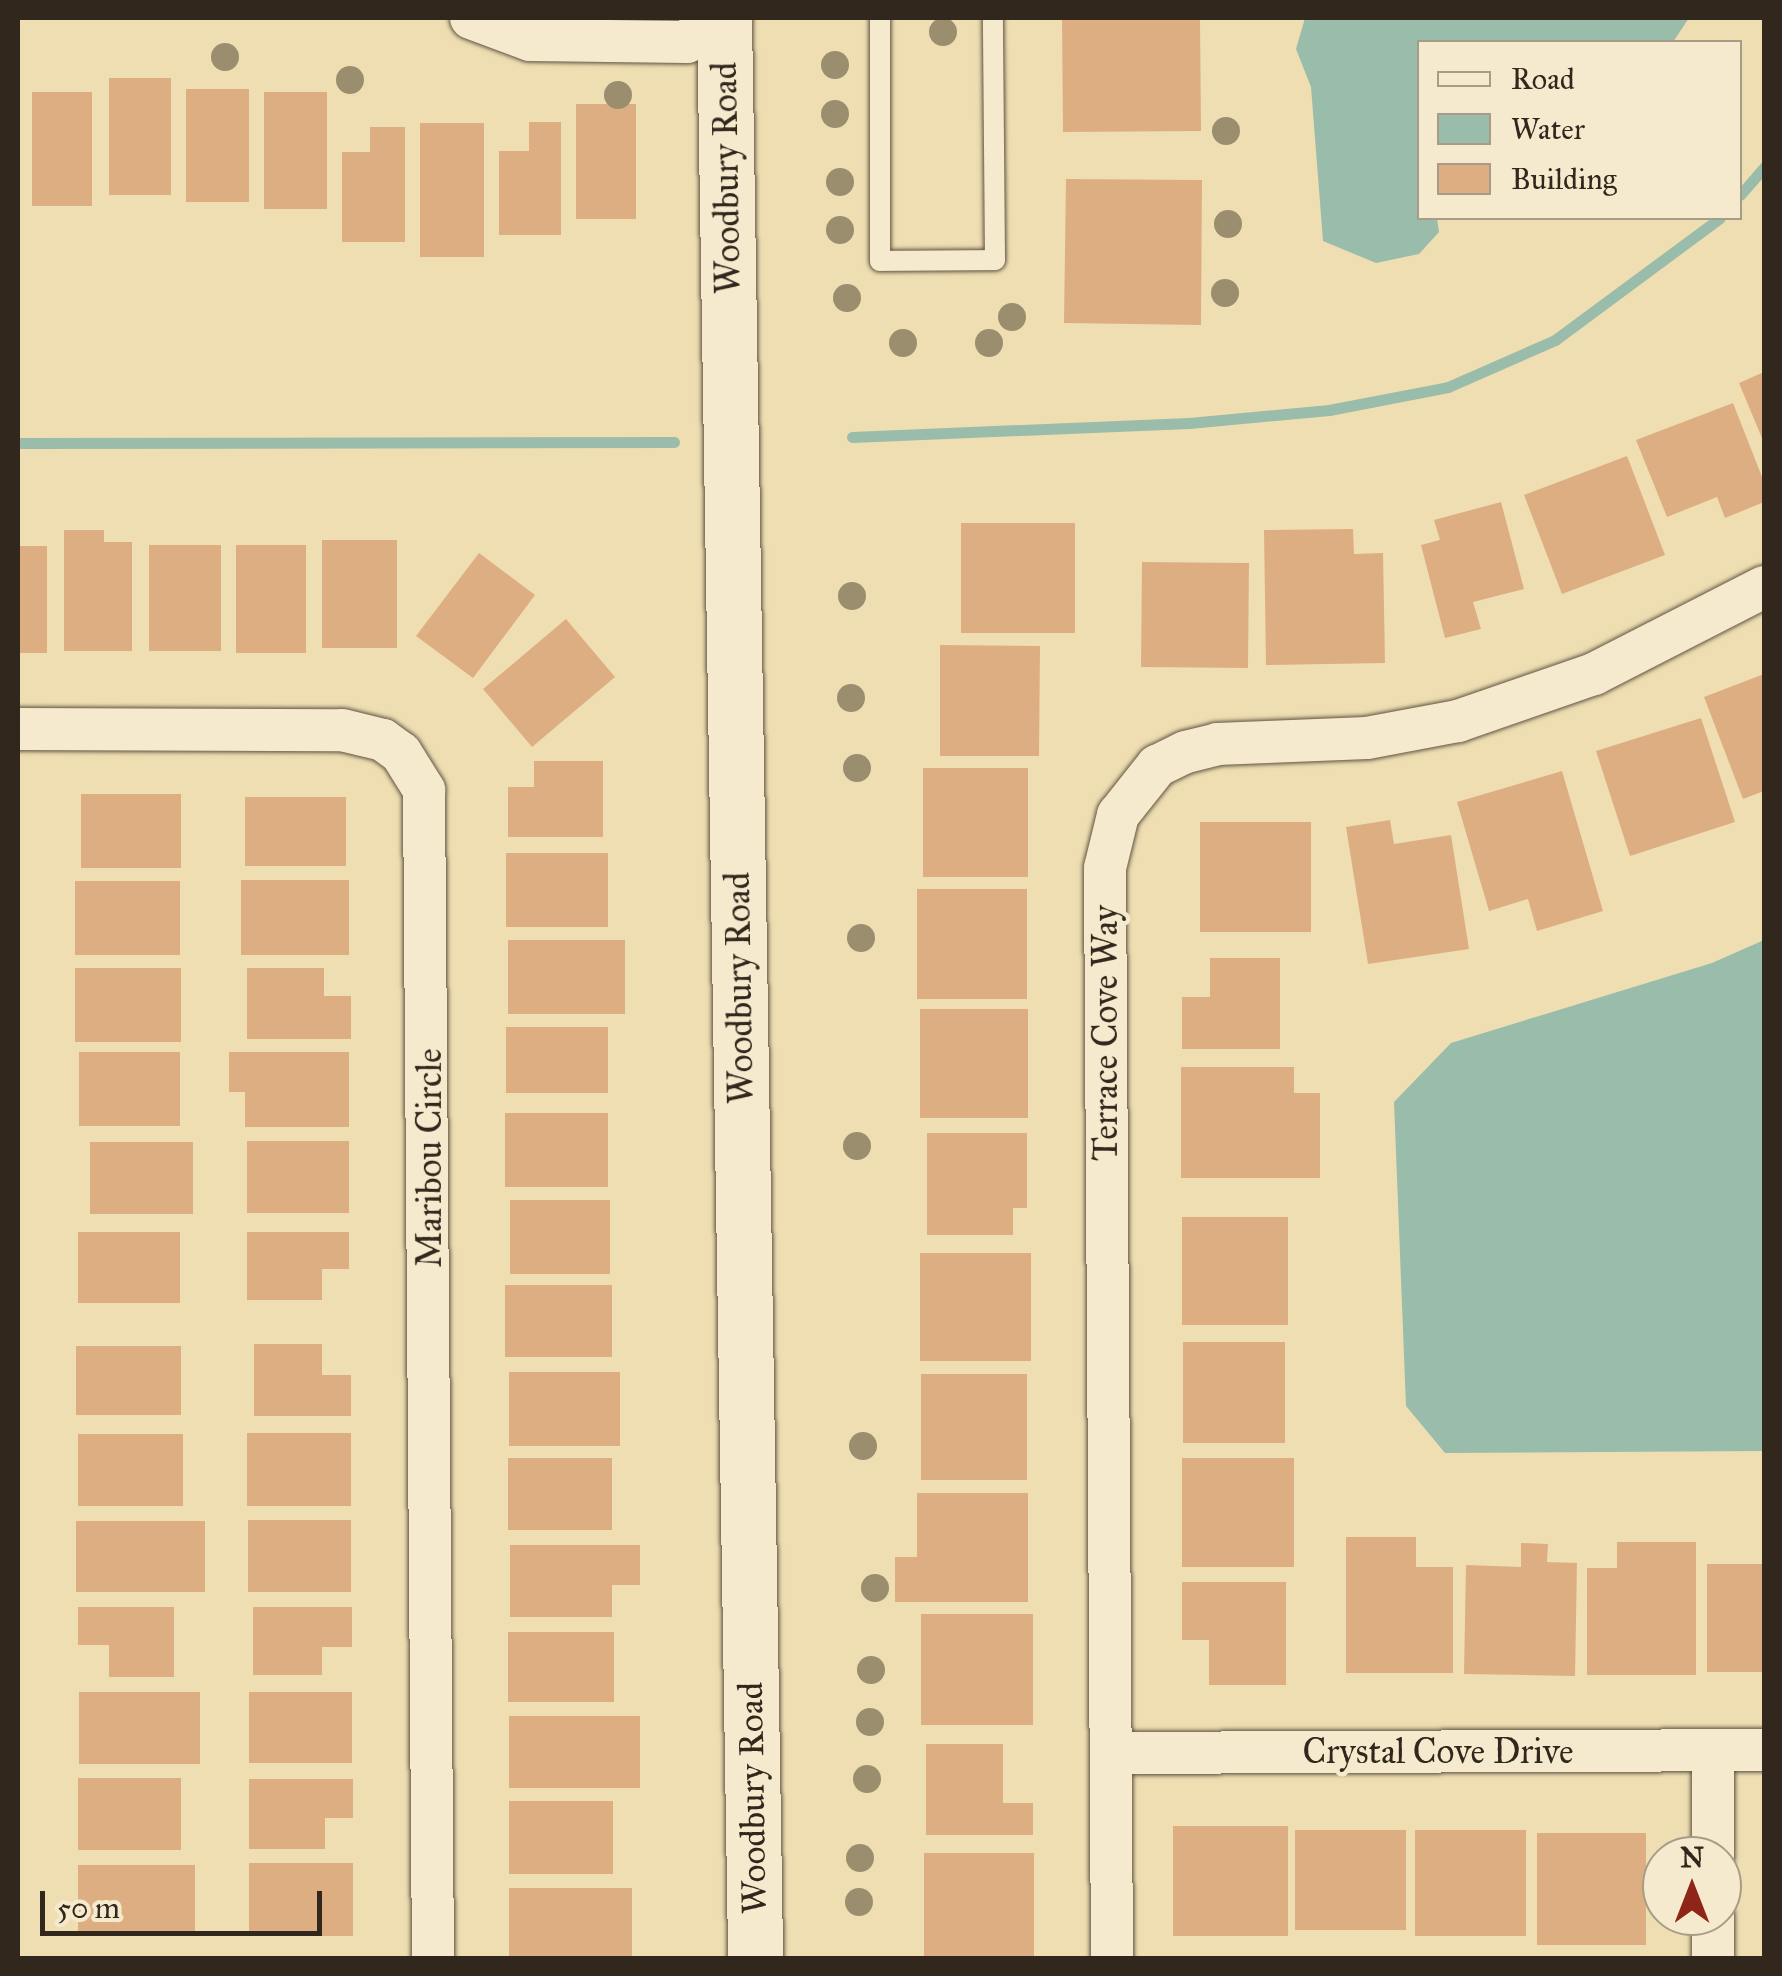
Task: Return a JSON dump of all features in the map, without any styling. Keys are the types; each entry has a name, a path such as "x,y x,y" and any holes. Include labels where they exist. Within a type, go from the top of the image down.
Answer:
{"street":[{"path":"471,18 530,40 687,42 712,18"},
{"name":"Woodbury Road","path":"724,18 755,1958"},
{"name":"Terrace Cove Way","path":"1112,1958 1105,868 1118,815 1157,766 1186,752 1217,744 1367,738 1458,722 1594,674 1764,587"},
{"name":"Maribou Circle","path":"18,729 342,730 383,740 402,753 424,790 433,1958"},
{"path":"1713,1750 1713,1836"},
{"name":"Crystal Cove Drive","path":"1112,1753 1764,1750"}],"lane":[{"path":"880,18 880,261 995,260 992,18"}],"water":[{"path":"1305,18 1689,18 1674,40 1417,40 1417,220 1437,220 1439,232 1419,254 1376,263 1323,241 1311,87 1296,49"},
{"path":"1764,940 1764,1451 1445,1453 1406,1406 1394,1102 1451,1043 1712,963"}],"building":[{"path":"1062,18 1200,18 1201,131 1063,132"},
{"path":"109,78 171,78 171,195 109,195"},
{"path":"186,89 249,89 249,202 186,202"},
{"path":"32,92 92,92 92,206 32,206"},
{"path":"264,92 327,92 327,209 264,209"},
{"path":"576,104 636,104 636,219 576,219"},
{"path":"529,122 561,122 561,235 499,235 499,151 529,151"},
{"path":"420,123 484,123 484,257 420,257"},
{"path":"370,127 405,127 405,242 342,242 342,152 370,152"},
{"path":"1066,179 1202,180 1201,325 1064,323"},
{"path":"1764,372 1764,443 1739,383"},
{"path":"1733,403 1764,482 1764,502 1725,518 1717,497 1667,517 1636,440"},
{"path":"1627,456 1665,555 1562,594 1524,495"},
{"path":"1501,502 1524,589 1473,602 1481,629 1445,638 1421,545 1440,540 1434,520"},
{"path":"961,523 1075,523 1075,633 961,633"},
{"path":"1353,529 1354,554 1383,553 1385,663 1266,665 1264,530"},
{"path":"64,530 104,530 104,542 132,542 132,651 64,651"},
{"path":"322,540 397,540 397,648 322,648"},
{"path":"149,545 221,545 221,651 149,651"},
{"path":"236,545 306,545 306,653 236,653"},
{"path":"18,546 47,546 47,653 18,653"},
{"path":"479,553 535,595 473,678 416,636"},
{"path":"1142,562 1249,563 1248,668 1141,667"},
{"path":"566,619 615,677 532,747 483,689"},
{"path":"940,645 1040,646 1039,756 940,756"},
{"path":"1764,674 1764,791 1743,799 1704,697"},
{"path":"1701,718 1735,822 1630,856 1596,751"},
{"path":"534,761 603,761 603,837 508,837 508,787 534,787"},
{"path":"923,768 1028,768 1028,877 923,877"},
{"path":"1562,771 1603,911 1537,931 1528,899 1489,911 1457,802"},
{"path":"81,794 181,794 181,868 81,868"},
{"path":"245,797 346,797 346,866 245,866"},
{"path":"1390,820 1394,844 1451,835 1469,949 1368,964 1346,827"},
{"path":"1200,822 1311,822 1311,932 1200,932"},
{"path":"506,853 608,853 608,927 506,927"},
{"path":"241,880 349,880 349,955 241,955"},
{"path":"75,881 180,881 180,955 75,955"},
{"path":"917,889 1027,889 1027,999 917,999"},
{"path":"508,940 625,940 625,1014 508,1014"},
{"path":"1210,958 1280,958 1280,1049 1182,1049 1182,997 1210,997"},
{"path":"75,968 181,968 181,1042 75,1042"},
{"path":"247,968 324,968 324,996 351,996 351,1039 247,1039"},
{"path":"920,1009 1028,1009 1028,1118 920,1118"},
{"path":"506,1027 608,1027 608,1093 506,1093"},
{"path":"79,1052 180,1052 180,1126 79,1126"},
{"path":"229,1052 349,1052 349,1127 245,1127 245,1092 229,1092"},
{"path":"1181,1067 1294,1067 1294,1093 1320,1093 1320,1178 1181,1178"},
{"path":"505,1113 608,1113 608,1187 505,1187"},
{"path":"927,1133 1027,1133 1027,1208 1013,1208 1013,1235 927,1235"},
{"path":"247,1141 349,1141 349,1213 247,1213"},
{"path":"90,1142 193,1142 193,1214 90,1214"},
{"path":"510,1200 610,1200 610,1274 510,1274"},
{"path":"1182,1217 1288,1217 1288,1325 1182,1325"},
{"path":"78,1232 180,1232 180,1303 78,1303"},
{"path":"247,1232 349,1232 349,1269 322,1269 322,1300 247,1300"},
{"path":"920,1253 1031,1253 1031,1361 920,1361"},
{"path":"505,1285 612,1285 612,1357 505,1357"},
{"path":"1183,1342 1285,1342 1285,1443 1183,1443"},
{"path":"254,1344 322,1344 322,1375 351,1375 351,1416 254,1416"},
{"path":"76,1346 181,1346 181,1415 76,1415"},
{"path":"509,1372 620,1372 620,1446 509,1446"},
{"path":"921,1374 1027,1374 1027,1480 921,1480"},
{"path":"247,1433 351,1433 351,1506 247,1506"},
{"path":"78,1434 183,1434 183,1506 78,1506"},
{"path":"508,1458 612,1458 612,1530 508,1530"},
{"path":"1182,1458 1294,1458 1294,1567 1182,1567"},
{"path":"917,1493 1028,1493 1028,1602 895,1602 895,1557 917,1557"},
{"path":"248,1520 351,1520 351,1592 248,1592"},
{"path":"76,1521 205,1521 205,1592 76,1592"},
{"path":"1346,1537 1416,1537 1416,1567 1453,1567 1453,1673 1346,1673"},
{"path":"1617,1542 1696,1542 1696,1675 1587,1675 1587,1568 1617,1568"},
{"path":"1521,1543 1548,1544 1547,1562 1577,1563 1575,1676 1464,1674 1466,1565 1521,1567"},
{"path":"510,1545 640,1545 640,1585 612,1585 612,1617 510,1617"},
{"path":"1707,1564 1764,1564 1764,1672 1707,1672"},
{"path":"1182,1582 1286,1582 1286,1685 1209,1685 1209,1640 1182,1640"},
{"path":"78,1607 174,1607 174,1677 109,1677 109,1645 78,1645"},
{"path":"253,1607 352,1607 352,1647 322,1647 322,1675 253,1675"},
{"path":"921,1614 1033,1614 1033,1725 921,1725"},
{"path":"508,1632 614,1632 614,1702 508,1702"},
{"path":"79,1692 200,1692 200,1764 79,1764"},
{"path":"249,1692 352,1692 352,1763 249,1763"},
{"path":"509,1716 640,1716 640,1788 509,1788"},
{"path":"926,1744 1003,1744 1003,1803 1033,1803 1033,1835 926,1835"},
{"path":"78,1778 181,1778 181,1850 78,1850"},
{"path":"249,1779 353,1779 353,1818 325,1818 325,1849 249,1849"},
{"path":"509,1801 613,1801 613,1874 509,1874"},
{"path":"1173,1826 1288,1826 1288,1936 1173,1936"},
{"path":"1295,1830 1406,1830 1406,1930 1295,1930"},
{"path":"1415,1830 1526,1830 1526,1936 1415,1936"},
{"path":"1537,1833 1646,1833 1642,1836 1642,1936 1646,1936 1646,1945 1537,1945"},
{"path":"924,1853 1034,1853 1034,1958 924,1958"},
{"path":"249,1863 353,1863 353,1936 249,1936"},
{"path":"78,1865 195,1865 195,1936 78,1936"},
{"path":"509,1888 632,1888 632,1958 509,1958"}],"waterway":[{"path":"1742,193 1764,167"},
{"path":"852,437 1189,423 1329,410 1448,387 1555,340 1717,220"},
{"path":"18,443 674,442"}]}
